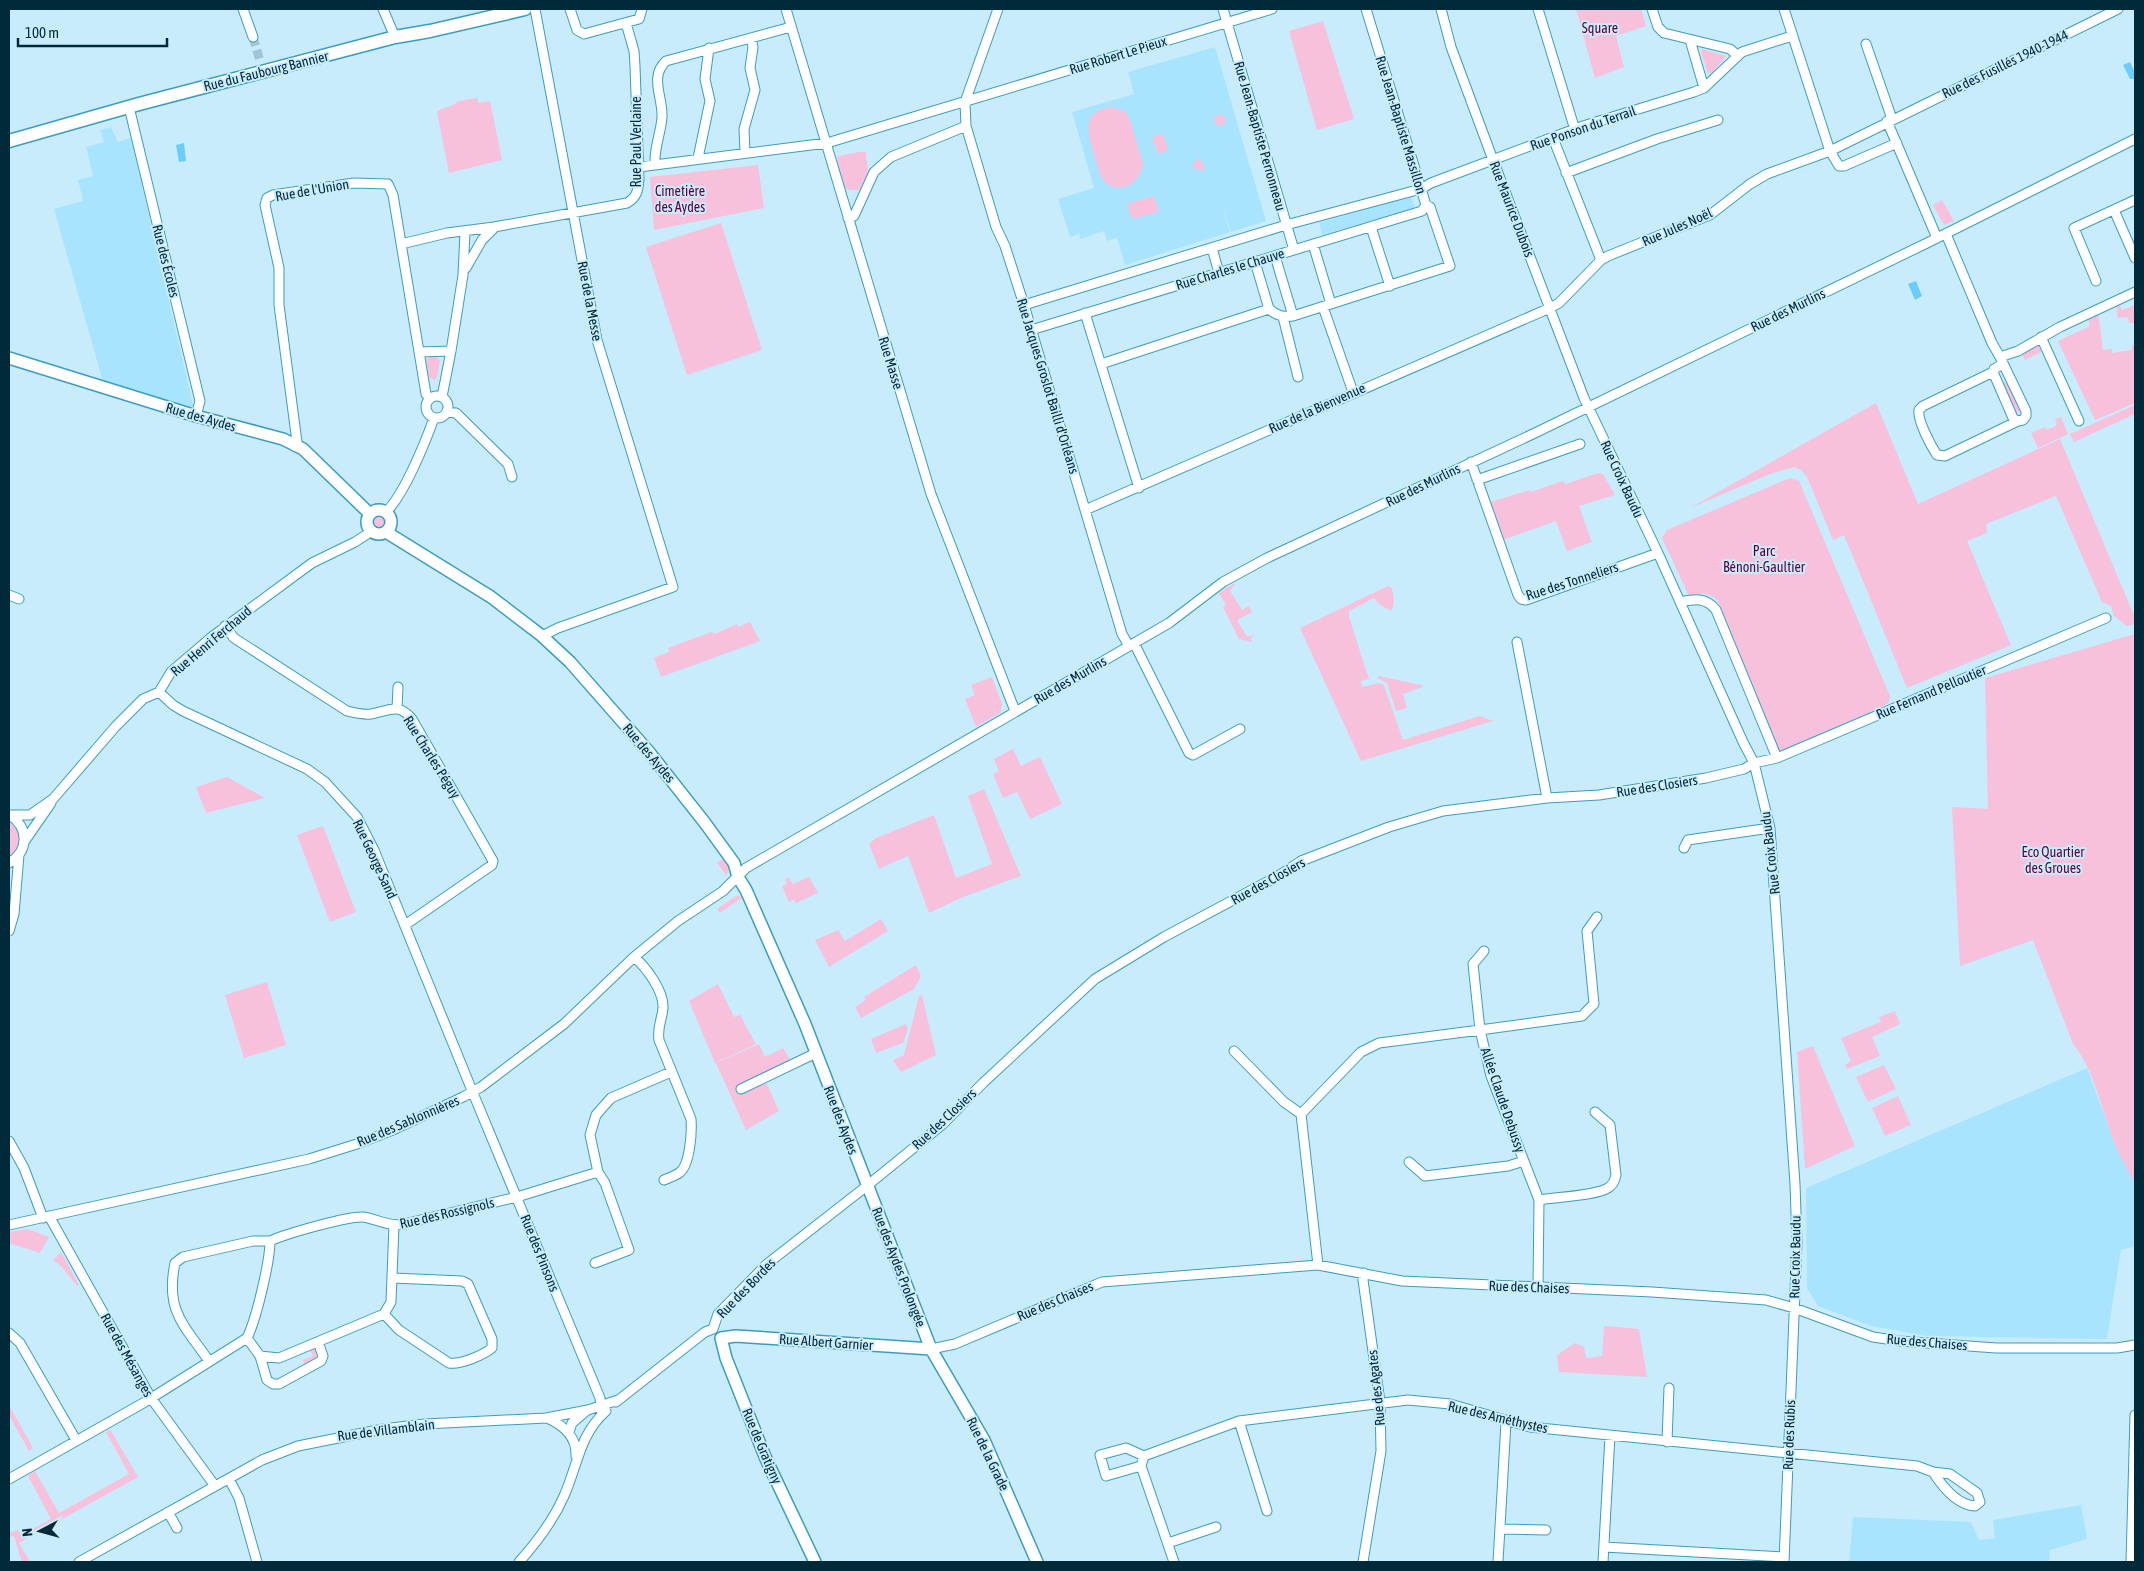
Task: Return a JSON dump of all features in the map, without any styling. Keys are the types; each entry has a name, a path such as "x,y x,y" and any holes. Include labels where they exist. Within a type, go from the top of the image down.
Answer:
{"main road":[{"name":"Rue du Faubourg Bannier","path":"9,141 129,107 262,66 525,9"}],"street":[{"path":"243,9 253,37"},
{"path":"383,9 395,37"},
{"name":"Rue de la Messe","path":"535,9 597,340 673,586 558,628 542,636"},
{"path":"570,9 579,33 639,19 642,9"},
{"name":"Rue Masse","path":"786,9 931,494 1015,711"},
{"path":"965,102 998,9"},
{"name":"Rue Jean-Baptiste Perronneau","path":"1223,9 1294,250"},
{"name":"Rue Robert Le Pieux","path":"639,166 827,142 1227,22 1245,13 1272,9"},
{"name":"Rue Jean-Baptiste Massillon","path":"1366,9 1426,205 1430,207 1450,266 1390,286"},
{"name":"Rue Maurice Dubois","path":"1441,9 1452,47 1493,160 1588,406"},
{"path":"1538,9 1575,130"},
{"path":"1652,9 1660,31 1730,49 1738,56"},
{"path":"1784,9 1830,151 1839,166 1844,166 1896,142"},
{"name":"Rue des Fusillés 1940-1944","path":"1890,120 2118,9"},
{"name":"Rue Paul Verlaine","path":"574,213 627,203 635,198 638,190 639,166 634,51 626,23"},
{"path":"655,164 654,152 662,116 657,84 658,72 666,61 791,27"},
{"name":"Rue Ponson du Terrail","path":"1421,189 1431,183 1575,130 1704,88 1746,50 1792,36"},
{"path":"745,152 744,129 755,90 750,68 753,47 751,38"},
{"path":"1690,40 1704,88"},
{"path":"1866,44 1896,142 1992,343 2002,360 2026,411 2024,420 2018,421 1945,456 1937,455 1920,420 1919,410 1923,406 1993,372 2002,360 2041,337 2135,292"},
{"path":"698,158 710,101 705,79 709,48"},
{"name":"Rue Jacques Groslot Bailli d'Orléans","path":"965,102 966,126 996,227 1005,246 1024,306 1122,634 1131,645 1190,753 1193,754 1240,730"},
{"name":"Rue des Écoles","path":"129,107 200,401 196,416"},
{"path":"1566,173 1657,139 1718,120"},
{"name":"Rue Jules Noël","path":"1550,308 1559,303 1602,260 1710,215 1750,184 1767,174 1830,151 1890,120"},
{"path":"848,218 854,216 874,172 891,157 966,126"},
{"path":"1553,138 1602,260"},
{"name":"Rue des Murlins","path":"738,877 748,867 1170,623 1234,575 2134,143"},
{"name":"Rue de l'Union","path":"294,446 297,442 279,305 279,268 265,205 267,198 273,195 354,183 388,184 393,195 426,394 430,399"},
{"name":"Rue Charles le Chauve","path":"1024,306 1286,225 1421,189"},
{"path":"2096,281 2074,228 2135,200"},
{"name":"Rue Charles le Chauve","path":"1031,330 1422,211 1426,205"},
{"path":"2114,210 2135,258"},
{"path":"401,244 447,233 494,228 574,213"},
{"path":"1255,262 1269,309 1283,317 1293,316 1390,286 1371,227"},
{"path":"463,275 475,250 494,228"},
{"path":"442,397 463,275 465,232"},
{"path":"1313,244 1327,305 1353,392"},
{"path":"1212,248 1219,273"},
{"path":"1274,256 1293,316"},
{"name":"Rue de la Bienvenue","path":"1085,510 1550,308"},
{"path":"1101,364 1269,309"},
{"path":"1085,313 1138,488"},
{"path":"1283,317 1298,377"},
{"path":"2041,337 2079,421"},
{"path":"419,352 451,351"},
{"name":"Rue des Aydes","path":"9,358 196,416 283,439 294,446 304,449 370,514"},
{"path":"1993,372 2013,418 2018,421"},
{"path":"436,396 442,397 448,405 447,412 440,418 434,418 427,411 426,404 436,396"},
{"name":"Rue Croix Baudu","path":"1588,406 1658,553 1743,742 1754,762 1770,828 1796,1184 1797,1243 1794,1308"},
{"path":"447,412 456,413 508,464 512,478"},
{"path":"386,512 422,451 434,418"},
{"path":"1478,480 1580,444"},
{"name":"Rue des Tonneliers","path":"1471,462 1521,599 1526,600 1658,553"},
{"path":"376,511 386,512 391,522 386,532 378,534 372,531 368,523 370,514 376,511"},
{"name":"Rue Henri Ferchaud","path":"9,931 14,914 14,896 19,855 24,842 53,799 116,726 143,699 159,692 171,672 225,626 312,563 356,542 372,531"},
{"name":"Rue des Aydes","path":"386,532 491,597 542,636 583,675 649,752 728,855 754,908 816,1053 868,1185"},
{"path":"9,595 19,599"},
{"path":"1680,602 1703,600 1710,602 1716,610 1777,758"},
{"name":"Rue Fernand Pelloutier","path":"1754,762 1777,758 2106,618"},
{"name":"Rue Charles Péguy","path":"225,626 234,638 347,711 372,714 397,709 407,713 412,719 493,861 492,866 405,925"},
{"path":"1517,642 1548,798"},
{"path":"397,709 398,687"},
{"name":"Rue George Sand","path":"159,692 172,705 183,711 307,769 336,793 357,817 366,832 405,925 472,1093"},
{"name":"Rue des Closiers","path":"868,1185 943,1124 983,1083 1094,979 1164,937 1278,876 1301,861 1389,828 1443,811 1548,798 1599,795 1706,778 1744,769 1754,762"},
{"name":"Rue Henri Ferchaud","path":"10,815 30,815 53,799"},
{"path":"10,815 22,827 24,842"},
{"path":"1684,848 1688,840 1770,828"},
{"path":"9,863 19,855"},
{"name":"Rue des Sablonnières","path":"9,1225 308,1158 360,1143 472,1093 564,1024 634,957 678,921 722,891 738,877"},
{"path":"9,887 14,896"},
{"path":"1484,951 1474,964 1480,1030 1582,1016 1594,1004 1587,931 1597,917"},
{"path":"634,957 660,992 663,1010 658,1029 659,1040 691,1119 692,1131 685,1167 680,1173 664,1180"},
{"name":"Allée Claude Debussy","path":"1300,1114 1368,1047 1379,1043 1480,1030 1491,1076 1539,1200 1538,1288"},
{"path":"1234,1050 1284,1102 1300,1114 1318,1265"},
{"path":"742,1088 816,1053"},
{"path":"595,1263 629,1250 605,1183 598,1172 590,1135 596,1115 611,1098 671,1072"},
{"name":"Rue des Pinsons","path":"472,1093 517,1196 600,1398 602,1410"},
{"path":"1539,1200 1599,1191 1609,1187 1614,1182 1616,1175 1610,1125 1595,1112"},
{"name":"Rue des Mésanges","path":"9,1141 24,1168 46,1217 151,1398 215,1486"},
{"path":"1409,1162 1424,1176 1508,1166 1524,1161"},
{"name":"Rue des Rossignols","path":"209,1360 181,1323 175,1311 173,1296 175,1263 183,1257 252,1241 270,1241 284,1235 358,1217 394,1225 517,1196 598,1172"},
{"name":"Rue des Bordes","path":"618,1400 705,1332 713,1329 718,1314 766,1264 868,1185"},
{"name":"Rue des Aydes Prolongée","path":"868,1185 931,1349"},
{"path":"260,1356 279,1358 384,1314 390,1306 393,1278 394,1225"},
{"path":"9,1479 151,1398 247,1338 259,1299 270,1251 270,1241"},
{"name":"Rue des Chaises","path":"931,1349 955,1344 1102,1282 1318,1265 1402,1281 1745,1298 1774,1302 1873,1337 1900,1341 1996,1348 2117,1348 2135,1346"},
{"name":"Rue des Agates","path":"1362,1562 1381,1451 1380,1402 1363,1280 1364,1273"},
{"path":"384,1314 399,1330 449,1363 462,1361 492,1348 492,1339 468,1284 465,1282 393,1278"},
{"name":"Rue des Rubis","path":"1784,1560 1794,1308"},
{"name":"Rue de Gratigny","path":"713,1329 721,1338 727,1360 766,1459 815,1562"},
{"path":"9,1333 20,1343 76,1440"},
{"name":"Rue Albert Garnier","path":"721,1338 736,1336 931,1349"},
{"path":"247,1338 260,1356 267,1380 273,1384 279,1384 321,1361 323,1356 318,1342"},
{"name":"Rue de la Grade","path":"931,1349 984,1440 1038,1562"},
{"path":"1667,1442 1669,1388"},
{"name":"Rue de Villamblain","path":"79,1562 92,1559 168,1512 279,1452 332,1437 425,1424 546,1418 588,1410 602,1410 618,1400"},
{"name":"Rue des Améthystes","path":"1144,1456 1239,1421 1408,1400 1450,1404 1506,1422 1530,1427 1917,1466 1933,1472 1950,1474 1977,1493 1980,1502 1975,1506 1968,1505 1943,1487 1933,1472"},
{"path":"568,1432 577,1418 588,1410"},
{"path":"519,1562 550,1523 565,1494 582,1442 602,1410"},
{"path":"2132,1562 2135,1416"},
{"path":"546,1418 559,1423 568,1432 575,1446 576,1464"},
{"path":"1239,1421 1268,1511"},
{"path":"1498,1562 1506,1422"},
{"path":"1603,1562 1610,1436"},
{"path":"1142,1466 1106,1476 1100,1455 1126,1448 1144,1456 1142,1466 1174,1562"},
{"path":"229,1479 239,1498 257,1562"},
{"path":"168,1512 177,1528"},
{"path":"1168,1543 1216,1527"},
{"path":"1500,1529 1546,1530"},
{"path":"1604,1547 1784,1560"}],"shaded area":[{"path":"1215,47 1266,221 1231,232 1220,198 1230,232 1125,265 1117,238 1107,241 1104,231 1080,239 1079,234 1070,237 1058,199 1094,188 1072,112 1134,94 1128,72"},
{"path":"2130,62 2135,72 2135,78 2132,79 2130,79 2123,65"},
{"path":"111,127 118,142 131,138 194,409 103,382 54,209 83,201 78,180 93,176 86,147 104,142 100,130"},
{"path":"184,143 186,161 179,162 176,145"},
{"path":"1411,196 1415,208 1322,235 1319,223"},
{"path":"1916,281 1922,296 1915,300 1908,284"},
{"path":"2087,1068 2114,1142 2135,1184 2135,1246 2121,1250 2107,1339 1927,1336 1871,1326 1818,1306 1807,1288 1806,1188"},
{"path":"2081,1505 2087,1539 2050,1550 2049,1562 1849,1562 1853,1517 1971,1522 1979,1540 1995,1538 1993,1520"}],"green space":[{"name":"Square","path":"1576,9 1641,9 1646,26 1616,36 1624,67 1595,78"},
{"path":"1323,21 1354,119 1317,130 1289,31"},
{"path":"1702,49 1726,56 1712,73 1708,73 1701,52"},
{"path":"477,98 479,103 490,101 502,160 449,173 437,112 458,101"},
{"path":"1112,107 1126,112 1143,164 1136,180 1121,188 1109,185 1101,177 1092,150 1088,126 1094,114 1102,109"},
{"path":"1220,114 1226,120 1220,126 1214,120"},
{"path":"1163,134 1168,150 1158,154 1152,137"},
{"path":"866,152 868,173 859,190 849,190 845,188 837,159 838,156"},
{"path":"1200,159 1205,169 1202,171 1192,167 1196,160"},
{"name":"Cimetière des Aydes","path":"758,165 764,208 654,230 650,177"},
{"path":"1154,196 1159,212 1132,219 1127,204"},
{"path":"1942,200 1954,221 1944,225 1933,205"},
{"path":"721,223 762,350 687,375 646,247"},
{"path":"2119,304 2122,310 2135,305 2135,323 2129,323 2128,317 2118,318 2116,306"},
{"path":"2098,312 2103,350 2112,349 2112,353 2132,350 2132,345 2135,344 2135,403 2095,420 2058,341 2090,326 2088,318"},
{"path":"2035,345 2039,346 2041,352 2025,360 2022,355"},
{"path":"436,356 440,361 437,377 434,380 429,377 426,359"},
{"path":"2003,382 2007,382 2020,409 2018,412 2016,412"},
{"path":"1876,403 1918,504 2060,439 2135,618 2135,624 2127,626 2114,616 2111,606 2102,602 2056,496 1986,524 1987,533 1967,541 2011,645 1907,688 1844,535 1833,540 1807,477 1801,470 1794,467 1770,474 1690,508"},
{"path":"2135,405 2135,414 2074,442 2070,434"},
{"path":"2061,417 2068,434 2038,448 2031,433 2045,427 2047,430 2057,425 2055,419"},
{"path":"1598,473 1603,474 1615,495 1579,506 1592,542 1567,551 1556,521 1503,540 1490,502 1530,490 1531,492 1563,481 1566,484"},
{"name":"Parc Bénoni-Gaultier","path":"1790,478 1799,481 1890,696 1889,702 1882,707 1777,752 1718,601 1705,594 1689,596 1662,538 1667,530"},
{"path":"379,515 384,517 386,522 384,527 379,529 374,527 372,522 374,517"},
{"path":"1235,584 1230,591 1242,610 1249,606 1252,612 1237,620 1247,637 1255,635 1251,638 1252,642 1239,639 1223,607 1226,605 1219,593"},
{"path":"1388,586 1392,588 1394,601 1392,611 1380,605 1374,598 1349,611 1349,617 1369,679 1361,681 1362,687 1378,683 1384,685 1403,740 1480,716 1493,721 1361,761 1300,628"},
{"path":"750,622 760,641 661,677 654,658 669,652 668,648 712,632 715,634 737,624 738,627"},
{"name":"Eco Quartier des Groues","path":"2135,634 2135,1184 2115,1145 2092,1077 2080,1053 2073,1044 2033,940 1960,966 1952,807 1988,809 1985,678"},
{"path":"1379,676 1425,686 1403,694 1407,708 1396,711 1387,683 1377,678"},
{"path":"992,677 1002,704 1001,712 976,727 965,699 975,695 971,685"},
{"path":"1013,749 1021,766 1040,757 1062,804 1030,819 1017,792 1003,798 993,774 999,771 994,759"},
{"path":"227,777 265,798 206,813 196,787"},
{"path":"984,789 1021,876 963,897 929,913 908,856 879,869 869,844 876,838 934,815 956,878 992,864 968,796"},
{"path":"9,820 17,829 19,839 16,849 9,858"},
{"path":"323,826 356,912 330,922 297,835"},
{"path":"724,858 728,865 728,873 726,875 717,863"},
{"path":"809,877 818,893 796,903 794,899 789,902 782,886 787,884 785,879 789,878 793,884"},
{"path":"736,896 743,897 720,913 717,909"},
{"path":"881,919 888,931 829,967 815,940 838,930 845,941"},
{"path":"916,965 921,976 914,989 861,1018 855,1007 866,1000 864,997"},
{"path":"267,982 286,1045 244,1058 225,995"},
{"path":"718,984 734,1017 740,1015 756,1044 715,1063 689,1001"},
{"path":"922,995 936,1055 901,1072 893,1060 904,1055 919,996"},
{"path":"1895,1011 1900,1024 1872,1037 1880,1056 1847,1069 1845,1065 1851,1061 1841,1038 1881,1022 1879,1017"},
{"path":"906,1024 908,1029 903,1043 876,1053 871,1039"},
{"path":"759,1044 765,1057 783,1048 791,1061 786,1071 766,1082 779,1111 746,1130 716,1063"},
{"path":"1813,1046 1855,1146 1805,1169 1797,1052"},
{"path":"1884,1065 1896,1089 1868,1102 1856,1077"},
{"path":"1898,1096 1911,1125 1885,1136 1872,1108"},
{"path":"28,1229 49,1237 40,1253 9,1243 9,1232"},
{"path":"61,1252 79,1285 77,1286 60,1265 53,1260"},
{"path":"1604,1326 1639,1329 1647,1377 1559,1372 1557,1355 1575,1343 1584,1347 1586,1358 1602,1356"},
{"path":"315,1348 319,1353 319,1358 306,1367 303,1360 313,1356 310,1349"},
{"path":"9,1405 33,1448 29,1451 9,1417"},
{"path":"110,1429 138,1477 19,1543 30,1562 22,1562 14,1536 9,1537 9,1533 18,1530 21,1535 51,1519 28,1476 35,1471 59,1513 129,1474 106,1432"}],"tunnel":[{"path":"253,37 260,61"}]}
